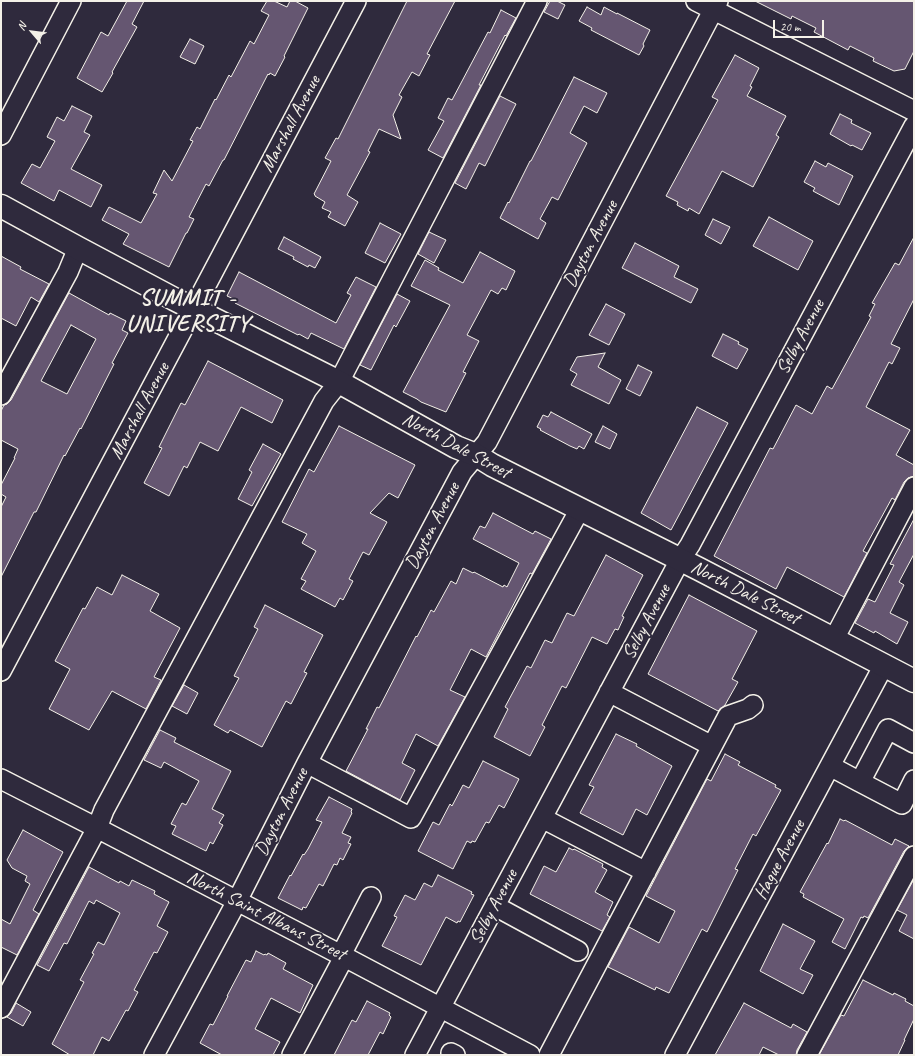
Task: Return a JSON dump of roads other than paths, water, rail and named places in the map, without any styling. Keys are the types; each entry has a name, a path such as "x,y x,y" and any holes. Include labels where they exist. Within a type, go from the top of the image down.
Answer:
{"main road":[{"name":"North Dale Street","path":"1,206 194,309 338,382 456,447 476,455 492,465 914,681"}],"street":[{"path":"1,135 71,1"},
{"name":"Marshall Avenue","path":"1,672 356,1"},
{"path":"1,1008 97,828 108,803 324,401 338,382 537,1"},
{"path":"696,1 716,5 914,111"},
{"name":"Dayton Avenue","path":"154,1055 237,901 307,763 462,472 487,442 716,5"},
{"name":"Selby Avenue","path":"415,1055 914,126"},
{"path":"1,395 68,272 78,248"},
{"path":"834,639 914,487"},
{"path":"307,763 411,818 580,509"},
{"name":"Hague Avenue","path":"675,1055 884,665"},
{"path":"609,692 712,746"},
{"path":"549,1055 728,716 748,709 753,705"},
{"path":"860,782 888,729 914,743"},
{"path":"830,766 902,804 914,780"},
{"name":"North Saint Albans Street","path":"1,779 343,956 530,1055"},
{"path":"542,818 646,872"},
{"path":"807,1055 914,856"},
{"path":"292,1055 343,956 371,897"},
{"path":"495,906 578,951"}],"district":[{"name":"SUMMIT - UNIVERSITY","path":"188,312"}]}
